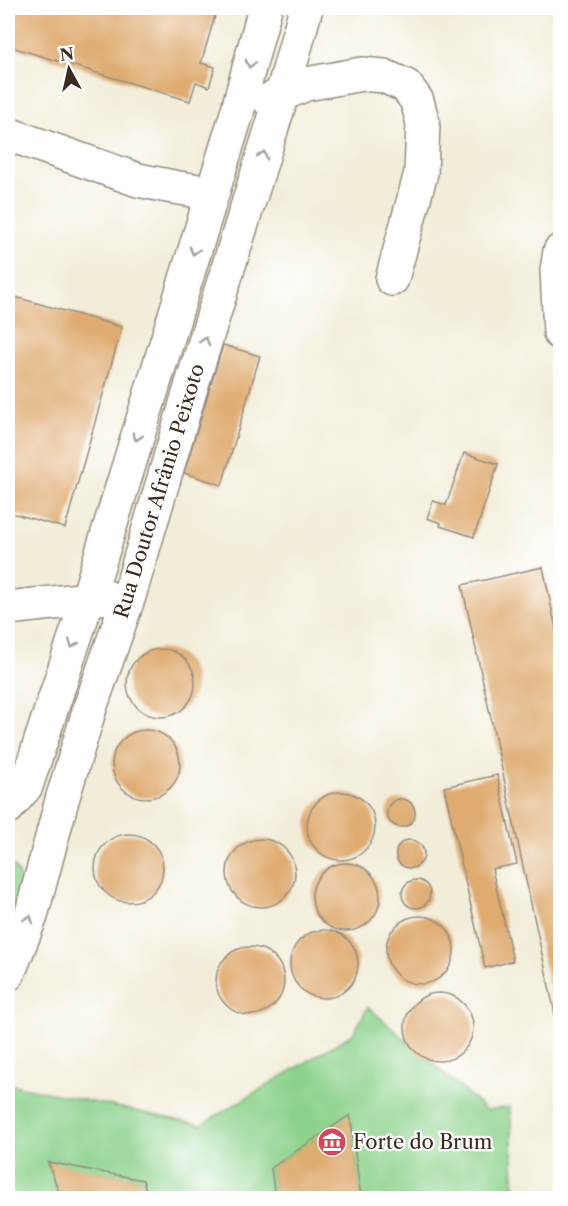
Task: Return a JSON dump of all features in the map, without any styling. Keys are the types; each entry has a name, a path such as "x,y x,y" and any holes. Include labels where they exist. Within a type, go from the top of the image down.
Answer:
{"street":[{"name":"Rua Doutor Afrânio Peixoto","path":"14,787 88,598 237,113 266,8"},
{"name":"Rua Doutor Afrânio Peixoto","path":"8,974 31,915 62,800 90,708 129,596 282,95 306,8"},
{"path":"237,113 306,84 362,74 384,76 406,86 417,101 423,123 421,173 392,279"},
{"path":"8,134 138,180 212,193"},
{"path":"561,251 557,270 561,333"},
{"path":"8,608 88,598 129,596"},
{"path":"14,787 62,800"}],"green space":[{"path":"8,861 20,877 21,893 8,927"},
{"path":"368,1007 486,1110 510,1107 515,1198 361,1198 350,1116 271,1168 275,1198 148,1198 142,1180 48,1163 61,1198 8,1198 8,1084 201,1125 353,1034"}],"building":[{"path":"8,8 233,8 231,14 217,9 201,63 215,67 209,87 196,82 190,101 8,46"},
{"path":"8,295 122,327 65,528 8,512"},
{"path":"223,345 260,356 222,485 184,473"},
{"path":"464,453 498,464 474,537 440,526 441,523 427,518 433,501 446,505"},
{"path":"543,567 560,648 560,1037 462,585"},
{"path":"161,649 174,652 185,659 192,670 195,683 192,696 185,707 174,714 161,717 148,714 137,707 130,696 127,683 130,670 137,659 148,652"},
{"path":"146,730 159,733 170,740 177,751 180,764 177,777 170,788 159,795 146,798 133,795 122,788 115,777 112,764 115,751 122,740 133,733"},
{"path":"497,775 517,864 492,869 513,961 485,968 444,787"},
{"path":"341,792 354,795 365,802 372,813 375,826 372,839 365,850 354,857 341,860 328,857 317,850 310,839 307,826 310,813 317,802 328,795"},
{"path":"401,799 411,803 415,813 411,823 401,827 391,823 387,813 391,803"},
{"path":"129,834 142,837 153,844 160,855 163,868 160,881 153,892 142,899 129,902 116,899 105,892 98,881 95,868 98,855 105,844 116,837"},
{"path":"261,839 274,842 285,849 292,860 295,873 292,886 285,897 274,904 261,907 248,904 237,897 230,886 227,873 230,860 237,849 248,842"},
{"path":"410,840 420,844 424,854 420,864 410,868 400,864 396,854 400,844"},
{"path":"346,863 359,866 370,873 377,884 380,897 377,910 370,921 359,928 346,931 333,928 322,921 315,910 312,897 315,884 322,873 333,866"},
{"path":"416,880 426,884 430,894 426,904 416,908 406,904 402,894 406,884"},
{"path":"420,916 433,919 444,926 451,937 454,950 451,963 444,974 433,981 420,984 407,981 396,974 389,963 386,950 389,937 396,926 407,919"},
{"path":"324,930 337,933 348,940 355,951 358,964 355,977 348,988 337,995 324,998 311,995 300,988 293,977 290,964 293,951 300,940 311,933"},
{"path":"250,947 263,950 274,957 281,968 284,981 281,994 274,1005 263,1012 250,1015 237,1012 226,1005 219,994 216,981 219,968 226,957 237,950"},
{"path":"439,993 452,996 463,1003 470,1014 473,1027 470,1040 463,1051 452,1058 439,1061 426,1058 415,1051 408,1040 405,1027 408,1014 415,1003 426,996"},
{"name":"Forte do Brum","path":"350,1115 361,1198 275,1198 271,1168"},
{"path":"48,1162 143,1180 148,1198 61,1198"}],"place":[{"name":"Forte do Brum","path":"332,1142"}]}
